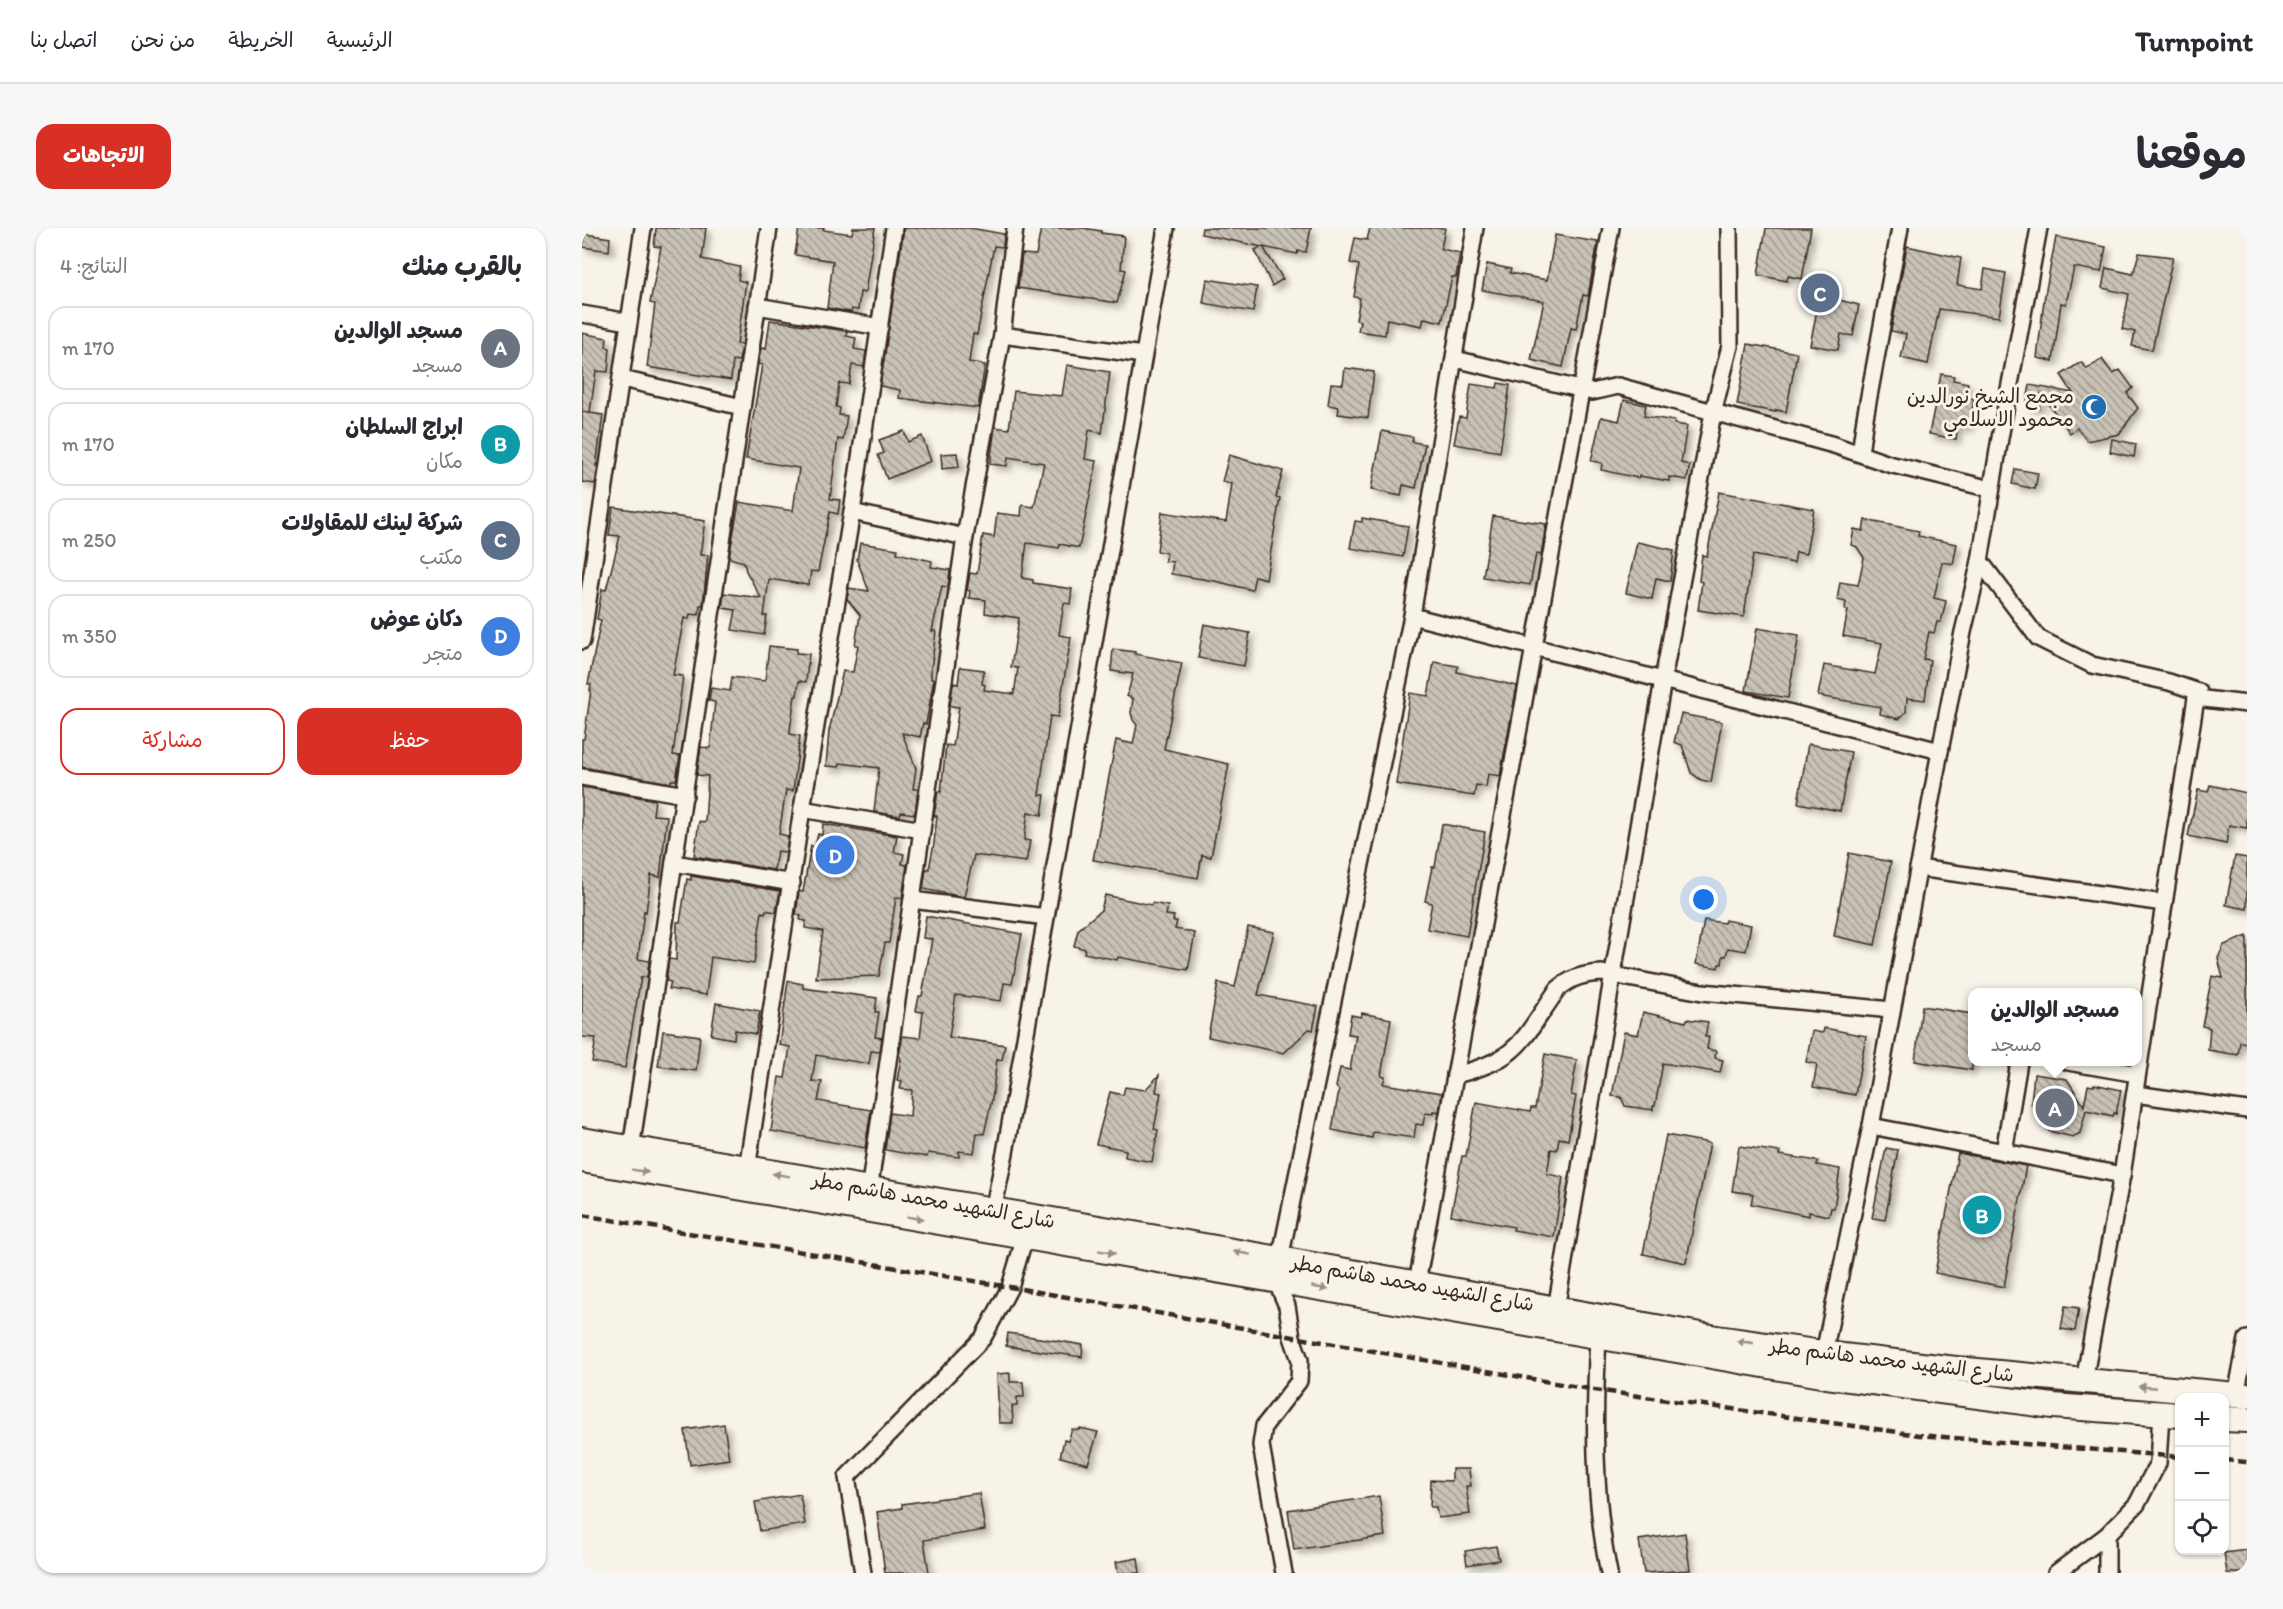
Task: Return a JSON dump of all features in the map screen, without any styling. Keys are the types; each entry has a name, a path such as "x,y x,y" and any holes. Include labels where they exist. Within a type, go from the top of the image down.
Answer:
{"main road":[{"name":"شارع الشهيد محمد هاشم مطر","path":"582,1140 747,1169 1025,1237 1278,1270 1417,1283 1717,1338 1824,1353 2241,1396"},
{"name":"شارع الشهيد محمد هاشم مطر","path":"582,1160 868,1199 993,1211 1598,1337 1816,1374 1949,1394 2053,1406 2170,1414"},
{"path":"2229,1419 2247,1420"}],"street":[{"path":"582,640 644,228"},
{"path":"631,1149 769,228"},
{"path":"747,1169 802,809 852,512 894,228"},
{"path":"868,1199 966,537 1002,335 1015,228"},
{"path":"993,1211 1005,1154 1166,228"},
{"path":"1284,1573 1261,1445 1264,1426 1299,1381 1300,1360 1292,1337 1278,1270 1412,616 1475,228"},
{"path":"1417,1283 1611,228"},
{"path":"1556,1309 1663,680 1713,413 1730,346 1729,228"},
{"path":"1860,453 1900,228"},
{"path":"1824,1353 1871,1126 1963,632 1980,561 2039,228"},
{"path":"757,306 880,327"},
{"path":"582,314 629,322"},
{"path":"1002,335 1143,355"},
{"path":"1455,359 1592,392 1618,386 1860,453 1889,464 1991,489"},
{"path":"622,379 742,407"},
{"path":"852,512 966,537"},
{"path":"1980,561 2038,638 2092,665 2169,682 2199,692 2196,698 2142,1048"},
{"path":"1412,616 1940,751"},
{"path":"2196,698 2247,704"},
{"path":"582,777 685,795"},
{"path":"802,809 922,830"},
{"path":"674,863 792,883"},
{"path":"1918,868 2164,903"},
{"path":"912,900 1046,917"},
{"path":"1455,1075 1478,1070 1514,1051 1558,989 1568,981 1585,974 1612,975 1702,992 1892,1010"},
{"path":"2004,1152 2018,1066"},
{"path":"2091,1066 2138,1074"},
{"path":"2084,1381 2139,1066"},
{"path":"2135,1094 2247,1110"},
{"path":"1871,1126 2122,1174"},
{"path":"863,1573 847,1477 983,1338 1010,1287 1025,1237"},
{"path":"1598,1337 1595,1390 1596,1462 1602,1542 1609,1573"},
{"path":"2241,1396 2247,1338"},
{"path":"2055,1573 2107,1535 2137,1504 2158,1463 2170,1414"},
{"path":"2107,1535 2107,1573"}],"building":[{"path":"656,228 706,228 702,259 740,267 738,280 746,282 737,344 742,345 739,361 733,360 731,380 647,367 655,304 650,303 661,247 654,246"},
{"path":"799,228 824,228 823,230 852,234 853,228 875,228 865,293 860,292 858,310 852,309 851,312 827,308 833,261 795,255"},
{"path":"904,228 970,228 1004,234 1003,247 994,246 977,335 973,334 969,362 985,365 978,408 899,398 900,390 880,386"},
{"path":"1041,228 1083,228 1124,236 1121,269 1126,270 1117,303 1018,288 1022,254 1036,255"},
{"path":"1202,228 1311,228 1306,252 1298,251 1297,254 1263,247 1283,279 1272,286 1255,250 1262,247 1201,234"},
{"path":"1370,228 1445,228 1441,249 1460,253 1456,277 1452,277 1442,322 1424,318 1422,326 1387,319 1385,335 1358,331 1360,321 1356,320 1360,298 1354,297 1359,265 1350,263 1355,238 1367,240"},
{"path":"1766,228 1811,228 1802,279 1788,276 1787,281 1758,275"},
{"path":"585,234 610,238 609,251 583,247"},
{"path":"1555,235 1598,242 1588,296 1583,295 1576,329 1571,328 1563,367 1531,360 1544,301 1482,290 1487,264 1511,269 1510,273 1547,280"},
{"path":"2056,237 2106,247 2101,272 2074,267 2066,304 2061,303 2053,361 2037,358 2044,300"},
{"path":"1907,246 1961,258 1957,285 1982,289 1985,269 2006,273 1999,317 1939,309 1928,364 1901,358 1906,334 1891,331"},
{"path":"2139,253 2173,257 2152,350 2132,346 2135,332 2122,329 2129,294 2102,288 2106,268 2133,274"},
{"path":"1207,279 1257,287 1253,312 1203,303"},
{"path":"1820,295 1859,305 1853,336 1841,334 1838,350 1810,345"},
{"path":"770,320 847,331 846,336 856,338 854,349 866,351 864,367 852,365 849,384 839,383 836,407 840,408 839,415 847,416 843,440 838,439 830,499 840,500 838,514 830,512 818,572 811,571 807,585 769,579 764,635 732,630 736,610 722,608 724,593 761,598 746,571 744,562 729,558 739,502 793,511 799,468 746,459 762,365 758,364 761,348 766,349"},
{"path":"582,333 607,338 606,347 610,348 608,372 596,371 590,412 582,412"},
{"path":"1748,344 1797,353 1786,412 1737,405"},
{"path":"2102,359 2113,374 2120,370 2133,388 2127,393 2138,408 2119,434 2087,441 2077,428 2070,433 2041,394 2039,409 2026,406 2030,385 2073,393 2061,375 2081,362 2087,369"},
{"path":"1067,365 1110,372 1102,433 1089,430 1085,459 1097,461 1079,548 1060,544 1059,548 1027,543 1022,578 1033,580 1033,583 1072,589 1070,604 1064,603 1059,635 1071,637 1058,717 1050,716 1039,795 1045,795 1042,815 1028,812 1024,840 1030,841 1026,862 974,855 964,897 923,889 934,843 937,816 934,816 938,791 941,792 946,745 953,746 959,707 950,706 953,683 958,684 960,667 984,670 982,684 985,685 984,690 1014,694 1018,668 1011,667 1019,618 985,613 986,600 969,598 970,591 967,590 970,573 977,574 983,535 994,537 997,513 1021,516 1022,505 1034,507 1044,463 1008,457 1007,466 990,464 995,427 1009,429 1014,391 1062,396"},
{"path":"1345,368 1374,372 1368,418 1338,414 1339,407 1328,405 1331,383 1343,384"},
{"path":"1941,374 1954,376 1953,380 1968,383 1965,397 1974,399 1969,427 1958,425 1956,439 1929,434"},
{"path":"1498,383 1510,385 1500,452 1454,444 1459,417 1466,418 1471,384 1497,388"},
{"path":"1624,400 1646,405 1644,416 1675,421 1674,424 1687,426 1681,463 1690,465 1687,480 1669,477 1669,481 1639,476 1638,478 1601,470 1602,463 1591,461 1601,417 1619,421"},
{"path":"582,412 603,415 595,484 582,482"},
{"path":"904,431 908,442 922,436 931,461 887,479 878,455 884,453 879,440"},
{"path":"1382,431 1413,437 1412,442 1425,444 1416,488 1403,485 1401,496 1371,490"},
{"path":"2112,439 2136,444 2134,457 2110,452"},
{"path":"957,453 959,467 942,469 941,454"},
{"path":"1229,455 1283,471 1276,497 1280,498 1266,579 1255,576 1252,590 1171,574 1173,562 1165,561 1166,553 1157,551 1162,512 1226,522 1232,484 1222,482"},
{"path":"2015,469 2038,473 2035,489 2012,484"},
{"path":"1719,492 1814,509 1806,554 1796,552 1794,563 1753,555 1744,617 1698,610 1702,582 1699,581 1702,555 1707,556"},
{"path":"613,507 705,521 700,555 708,555 703,605 700,605 699,615 690,614 689,619 684,618 673,675 683,676 673,755 680,756 676,780 671,780 671,783 582,767 582,739 584,739 591,690 591,684 588,684 601,620 597,619 602,589 606,590 620,536 609,535"},
{"path":"1493,516 1546,524 1541,555 1536,554 1530,585 1483,577"},
{"path":"1362,518 1408,526 1403,557 1350,548 1355,521 1362,522"},
{"path":"1865,520 1919,531 1918,536 1957,544 1953,564 1942,562 1934,598 1946,601 1941,622 1937,622 1934,633 1929,632 1923,659 1930,660 1925,700 1907,698 1906,712 1899,719 1880,714 1881,707 1818,696 1824,665 1875,674 1882,643 1843,636 1848,610 1845,609 1846,602 1837,600 1840,582 1858,585 1864,558 1857,547 1851,545 1854,529 1863,531"},
{"path":"1637,542 1674,550 1670,581 1656,578 1652,599 1626,593"},
{"path":"860,543 898,549 897,553 932,561 931,567 950,570 948,587 942,586 932,631 936,631 931,669 931,679 934,679 926,724 923,723 920,737 902,733 916,768 913,789 918,789 915,814 901,812 900,816 874,812 879,768 840,763 839,767 826,766 829,731 843,671 853,672 858,645 855,645 860,615 847,599 849,588 869,591 857,560"},
{"path":"1204,624 1250,633 1244,666 1198,658"},
{"path":"1757,628 1799,635 1788,698 1746,691"},
{"path":"769,646 797,649 796,653 809,654 806,682 799,681 790,730 790,734 800,736 793,791 786,790 779,834 788,836 786,852 777,851 774,870 694,856 699,821 705,822 708,776 697,775 701,747 710,748 715,702 709,701 711,688 730,691 732,677 765,681"},
{"path":"1113,649 1182,663 1164,749 1229,764 1211,857 1202,855 1198,878 1093,860 1116,740 1133,744 1137,725 1131,713 1133,699 1127,696 1133,674 1111,671"},
{"path":"1434,662 1458,666 1457,672 1517,686 1500,776 1488,774 1486,787 1476,785 1474,796 1396,784 1410,693 1428,696"},
{"path":"1681,714 1722,722 1711,782 1701,780 1691,773 1682,745 1674,742"},
{"path":"1808,744 1851,752 1840,811 1798,803"},
{"path":"2210,785 2247,793 2247,828 2229,825 2226,844 2188,836 2198,790 2208,792"},
{"path":"582,787 655,800 653,815 667,816 660,877 651,875 646,912 644,911 638,959 649,961 647,978 641,977 625,1068 592,1062 596,1038 582,1037"},
{"path":"823,824 897,836 894,852 904,854 902,864 907,865 902,898 896,897 889,943 885,943 879,976 816,978 823,931 805,928 806,921 800,920 801,916 796,915 799,891 803,892 811,846 815,847 818,834 822,835"},
{"path":"1442,824 1485,832 1467,936 1427,929 1432,903 1425,901 1432,867 1435,867"},
{"path":"1849,853 1891,862 1875,945 1834,936"},
{"path":"2235,856 2247,858 2247,909 2226,905"},
{"path":"691,876 780,891 776,912 766,910 765,913 762,912 754,964 711,957 706,995 669,989 671,982 666,981 669,959 676,960 677,922 680,922 687,879 691,880"},
{"path":"1105,895 1151,905 1152,903 1168,906 1166,915 1174,916 1173,921 1177,921 1175,929 1195,933 1188,970 1118,957 1117,960 1084,953 1085,949 1074,946 1078,930 1101,910"},
{"path":"926,916 1022,934 1012,984 1004,983 1001,1001 956,995 949,1037 1005,1045 1002,1060 997,1059 992,1099 984,1134 977,1133 974,1153 959,1151 959,1157 928,1153 927,1157 885,1150 890,1113 910,1116 912,1090 900,1089 902,1081 897,1080 901,1059 899,1055 903,1036 920,1038 923,1012 916,1011 919,996 922,996 932,939 923,938"},
{"path":"1704,920 1724,923 1725,920 1751,925 1746,951 1728,948 1718,968 1696,964"},
{"path":"1248,927 1274,932 1258,995 1318,1006 1313,1030 1309,1029 1284,1053 1208,1037 1218,983 1235,987"},
{"path":"2247,936 2247,1043 2240,1042 2238,1055 2208,1050 2210,1028 2202,1026 2212,976 2223,978 2218,958 2224,945"},
{"path":"788,981 803,984 803,988 877,998 875,1012 879,1012 875,1037 882,1038 880,1052 871,1051 869,1064 816,1055 812,1081 822,1082 818,1101 871,1110 865,1148 771,1131 779,1077 785,1078 790,1047 779,1045"},
{"path":"716,1003 760,1011 756,1034 735,1030 734,1039 711,1035"},
{"path":"1922,1006 1968,1013 1968,1066 1972,1066 1972,1070 1915,1061"},
{"path":"1643,1012 1686,1022 1687,1019 1708,1022 1705,1037 1709,1037 1707,1049 1716,1051 1715,1058 1723,1060 1720,1073 1663,1063 1653,1110 1625,1106 1621,1097 1612,1096 1624,1032 1638,1035"},
{"path":"1362,1013 1391,1019 1381,1076 1385,1077 1383,1084 1442,1093 1439,1112 1425,1113 1423,1125 1416,1124 1414,1138 1373,1132 1372,1138 1332,1130 1339,1090 1336,1087 1340,1068 1350,1070 1356,1035 1348,1034 1351,1015 1361,1017"},
{"path":"1824,1028 1866,1036 1855,1095 1813,1087 1817,1064 1806,1062 1812,1031 1823,1033"},
{"path":"663,1031 700,1036 696,1071 658,1066"},
{"path":"1545,1054 1577,1060 1571,1095 1576,1096 1568,1140 1559,1138 1557,1150 1551,1149 1547,1174 1563,1177 1554,1237 1451,1215 1462,1156 1466,1156 1476,1102 1530,1112 1531,1108 1535,1108"},
{"path":"2034,1074 2067,1079 2084,1106 2088,1085 2094,1086 2094,1084 2121,1090 2116,1114 2114,1113 2113,1116 2086,1110 2080,1133 2073,1137 2049,1131 2031,1103"},
{"path":"1159,1075 1156,1092 1161,1093 1154,1129 1158,1130 1152,1162 1125,1157 1126,1150 1096,1144 1110,1092 1123,1095 1125,1087 1145,1090"},
{"path":"1666,1135 1710,1143 1686,1263 1643,1254"},
{"path":"1739,1146 1780,1152 1779,1155 1818,1161 1817,1165 1840,1169 1834,1208 1831,1208 1829,1216 1809,1212 1809,1216 1751,1204 1753,1194 1732,1191"},
{"path":"1886,1148 1898,1150 1885,1220 1872,1218"},
{"path":"1958,1153 2026,1166 2004,1287 1935,1273"},
{"path":"2065,1306 2079,1308 2075,1331 2061,1329"},
{"path":"1008,1333 1083,1345 1082,1357 1006,1346"},
{"path":"1010,1373 1010,1382 1023,1382 1024,1397 1017,1397 1017,1406 1012,1406 1013,1423 999,1423 997,1374"},
{"path":"724,1424 729,1459 690,1465 685,1430"},
{"path":"1080,1428 1098,1432 1088,1464 1060,1457 1064,1440 1068,1441 1072,1429 1079,1430"},
{"path":"1452,1469 1469,1469 1471,1486 1466,1486 1470,1514 1438,1518 1436,1507 1430,1507 1431,1480 1452,1481"},
{"path":"979,1493 985,1530 924,1540 929,1573 885,1573 877,1512 902,1508 902,1504"},
{"path":"800,1494 805,1524 760,1531 755,1502"},
{"path":"1379,1496 1385,1536 1294,1550 1288,1510"},
{"path":"1685,1533 1690,1570 1644,1573 1639,1540"},
{"path":"1496,1546 1499,1560 1467,1565 1465,1551"},
{"path":"2247,1550 2247,1573 2227,1573 2224,1555 2229,1555 2229,1552"},
{"path":"1138,1558 1140,1573 1118,1573 1116,1562"}],"railway":[{"path":"582,1215 1010,1287 1595,1390 1919,1435 2175,1457"},
{"path":"2229,1460 2247,1462"}],"place":[{"name":"شركة لينك للمقاولات","path":"1820,293"},
{"name":"مجمع الشيخ نورالدين محمود الاسلامي","path":"2094,407"},
{"name":"دكان عوض","path":"835,855"},
{"name":"مسجد الوالدين","path":"2055,1108"},
{"name":"ابراج السلطان","path":"1982,1215"}]}
